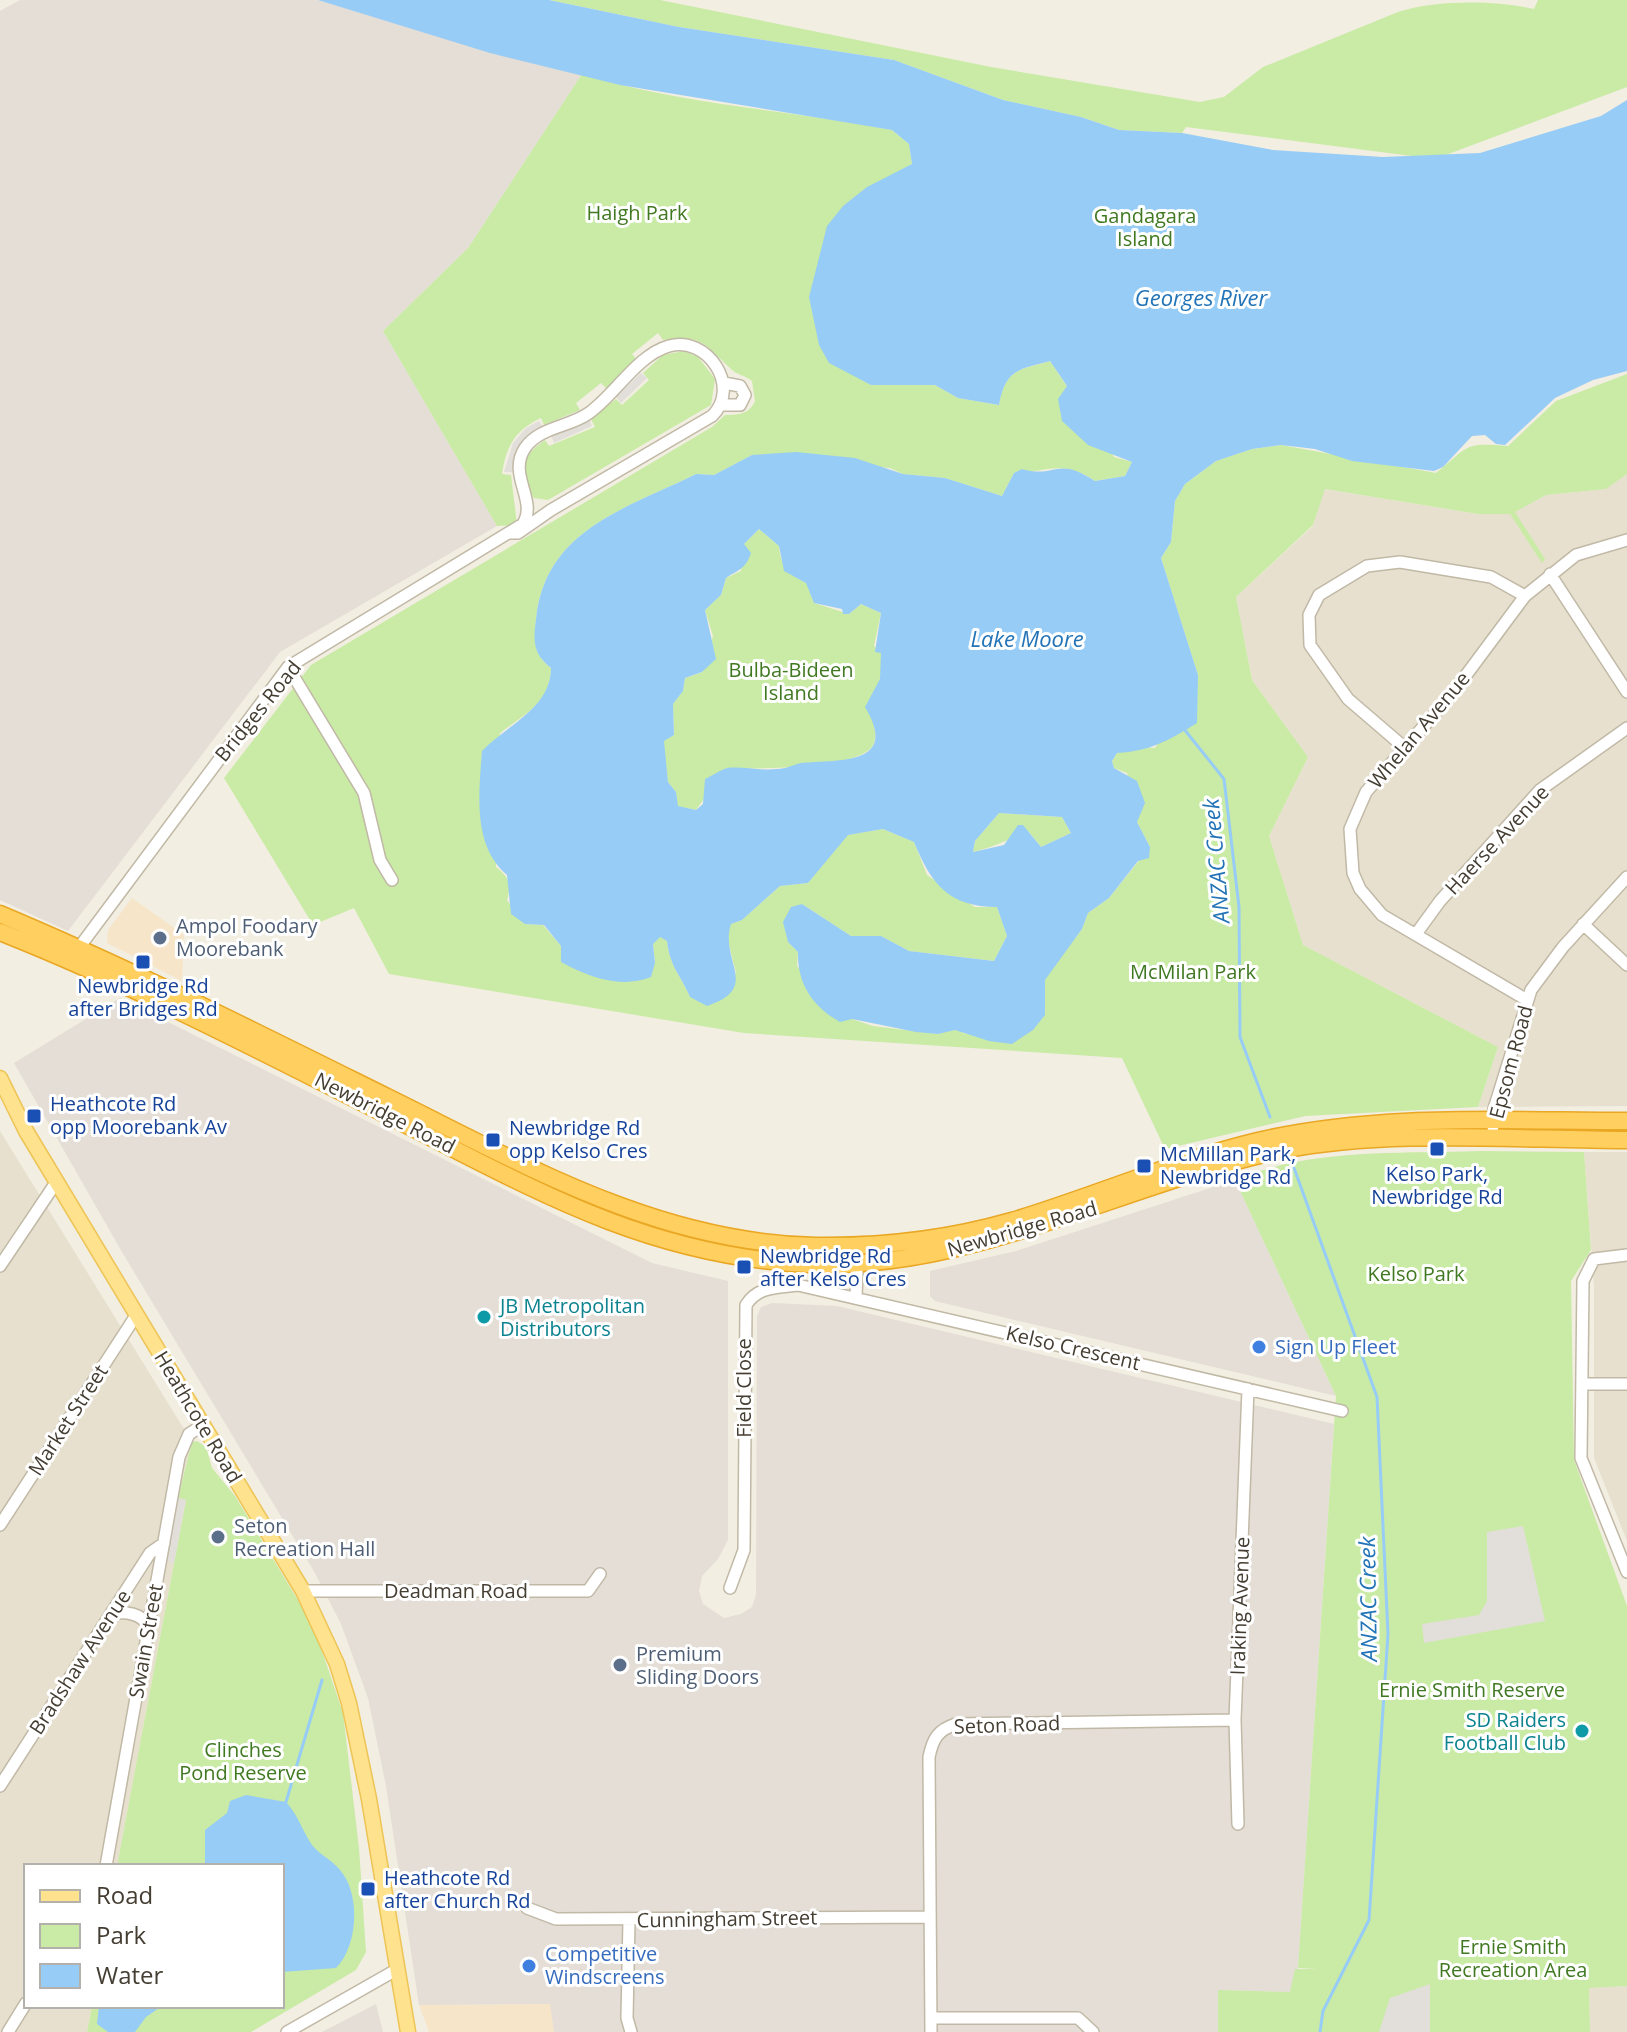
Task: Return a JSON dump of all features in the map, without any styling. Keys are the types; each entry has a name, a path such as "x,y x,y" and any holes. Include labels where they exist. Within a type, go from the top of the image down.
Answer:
{"highway":[{"name":"Newbridge Road","path":"0,914 203,1022 523,1185 608,1223 715,1252 791,1263 858,1254 901,1259 984,1244 1261,1148 1361,1125 1627,1121"},
{"name":"Newbridge Road","path":"0,932 74,954"},
{"name":"Newbridge Road","path":"1300,1140 1627,1140"}],"main road":[{"name":"Heathcote Road","path":"0,1078 4,1095 303,1591 337,1664 349,1703 369,1799 408,2032"}],"street":[{"name":"Bridges Road","path":"74,954 288,667 514,531 525,529 551,510 694,429 721,405 740,405 745,395 740,386 724,383 712,359 697,348 680,344 657,352 591,412 543,433 526,447 518,469 527,502"},
{"path":"721,405 724,383"},
{"path":"527,502 538,510 551,510"},
{"path":"514,531 527,518 527,502"},
{"name":"Whelan Avenue","path":"1527,1000 1371,904 1360,889 1350,858 1350,829 1360,804 1452,694 1525,596 1576,555 1627,540"},
{"path":"1405,748 1348,699 1310,645 1309,615 1319,595 1367,566 1400,562 1491,577 1525,596"},
{"path":"1550,574 1627,692"},
{"path":"288,667 364,793 380,860 392,880"},
{"name":"Haerse Avenue","path":"1416,934 1450,889 1540,790 1627,728"},
{"name":"Epsom Road","path":"1493,1140 1493,1121 1527,1000 1545,969 1627,877"},
{"path":"1583,924 1627,965"},
{"path":"0,1266 57,1181"},
{"path":"856,1298 858,1254"},
{"path":"1627,1255 1594,1259 1585,1271 1581,1458 1627,1572"},
{"name":"Field Close","path":"730,1588 744,1550 746,1305 752,1295 766,1288 798,1285 856,1298"},
{"name":"Kelso Crescent","path":"856,1298 1342,1411"},
{"name":"Market Street","path":"0,1525 137,1314"},
{"path":"1582,1384 1627,1384"},
{"name":"Iraking Avenue","path":"1238,1824 1235,1720 1248,1389"},
{"name":"Swain Street","path":"106,1864 182,1444 203,1425"},
{"name":"Bradshaw Avenue","path":"0,1786 150,1553 164,1543"},
{"name":"Deadman Road","path":"303,1591 588,1591 600,1574"},
{"path":"111,1614 132,1614 143,1618 149,1627"},
{"name":"Seton Road","path":"931,2032 929,1757 932,1741 941,1729 956,1724 1235,1720"},
{"name":"Cunningham Street","path":"527,1908 556,1919 930,1917"},
{"path":"629,1920 627,2018 631,2032"},
{"path":"287,2032 396,1970"},
{"path":"8,2032 24,2006"},
{"path":"931,2018 1078,2018 1093,2032"}],"shaded area":[{"path":"20,0 318,0 582,74 468,248 383,331 497,526 280,652 68,931 0,900 0,11"},
{"path":"641,373 647,378 621,403 616,397"},
{"path":"589,419 592,426 554,443 551,435"},
{"path":"539,421 543,427 522,444 512,472 504,472 513,443 526,428"},
{"path":"1627,474 1627,1106 1478,1107 1498,1047 1303,945 1269,836 1308,757 1252,680 1236,597 1313,526 1324,489 1478,514 1510,514 1545,559 1514,512 1546,495 1605,489"},
{"path":"132,898 184,935 182,981 107,943 108,930"},
{"path":"120,998 652,1263 728,1281 728,1540 718,1559 702,1576 699,1591 703,1604 724,1618 741,1614 752,1607 756,1595 757,1316 761,1307 772,1303 837,1306 1334,1424 1298,1968 1290,1992 1219,1990 1218,2032 554,2032 550,2004 419,2005 386,1786 368,1698 341,1624 315,1573 122,1252 14,1063"},
{"path":"0,1131 192,1442 178,1498 186,1500 117,1864 24,1864 24,2008 92,2008 87,2032 0,2032"},
{"path":"1584,1152 1627,1152 1627,1541 1594,1458 1594,1286"},
{"path":"1235,1180 1336,1396 935,1301 930,1296 930,1271 1016,1251"},
{"path":"172,1497 186,1500 174,1563 161,1560"},
{"path":"1523,1526 1545,1621 1424,1643 1422,1624 1479,1615 1487,1601 1487,1532"},
{"path":"1430,1984 1430,2032 1379,2032 1390,1998"},
{"path":"1627,1986 1627,2032 1590,2032 1589,1988"},
{"path":"376,2004 383,2032 322,2032"},
{"path":"551,2004 554,2032 429,2032 419,2005"}],"green space":[{"path":"549,0 660,0 991,67 1200,102 1224,97 1263,67 1413,8 1465,3 1534,9 1538,0 1627,0 1627,87 1435,159 1186,127 1182,133 1119,130 1081,117 1003,100 894,60 679,27"},
{"name":"Haigh Park","path":"582,74 697,100 892,130 909,144 912,164 891,176 809,297 815,319 871,385 935,385 958,398 999,405 1005,384 1015,373 1050,361 1114,457 1132,462 1125,476 1095,481 1074,470 1056,468 1014,473 1002,496 945,478 903,474 890,468 752,455 714,475 696,474 593,526 572,543 555,564 543,589 535,641 541,658 551,668 547,690 535,706 500,733 496,867 508,881 507,900 525,924 543,925 561,946 655,963 653,944 659,936 667,941 673,965 690,997 736,973 727,937 730,924 742,920 780,886 808,883 847,835 883,829 914,842 927,875 975,907 997,907 1007,936 994,961 909,951 881,936 851,936 802,904 788,942 798,952 797,966 852,1019 873,1026 938,1034 955,1029 966,1034 1044,1015 1044,980 1082,929 1088,913 1109,898 1150,847 1137,822 1127,773 1114,768 1112,761 1117,753 1138,747 1155,748 1198,675 1161,558 1171,542 1175,501 1185,484 1216,461 1252,449 1281,445 1436,473 1467,448 1508,446 1556,401 1627,374 1627,474 1606,489 1546,495 1515,512 1545,559 1542,563 1510,514 1478,514 1325,489 1313,525 1236,597 1252,680 1308,757 1269,836 1303,945 1498,1047 1478,1107 1305,1116 1165,1149 1122,1058 744,1033 389,974 354,908 313,925 224,778 311,665 712,427 725,415 747,411 755,401 752,381 732,370 707,347 695,340 663,340 658,333 632,354 637,360 607,389 601,383 576,403 580,410 544,425 541,418 518,434 509,447 502,474 511,475 517,525 497,526 383,331 468,248"},
{"path":"684,351 698,357 715,379 711,405 548,500 534,498 523,473 526,459 537,446 545,440 549,446 595,427 591,419 616,399 622,405 649,380 643,373 663,355"},
{"name":"Bulba-Bideen Island","path":"759,529 779,546 787,569 807,583 814,603 849,614 861,604 881,613 874,646 881,652 881,664 880,679 872,700 874,743 866,752 830,763 781,768 726,768 696,810 677,806 676,792 668,782 663,741 674,735 673,704 683,691 685,678 703,672 713,636 705,610 721,595 726,578 741,571 743,545"},
{"path":"999,813 1062,817 1071,833 1041,847 1029,832 973,852 975,841"},
{"path":"1478,1151 1584,1152 1591,1250 1571,1281 1574,1460 1627,1606 1627,1986 1589,1988 1590,2032 1218,2032 1218,1990 1290,1992 1295,1969 1318,1969 1298,1968 1336,1396 1235,1180 1294,1162 1324,1158"},
{"name":"Clinches Pond Reserve","path":"197,1441 206,1447 212,1468 235,1496 302,1607 321,1648 343,1713 359,1848 366,1952 356,1970 251,2032 87,2032 92,2008 284,2008 284,1864 117,1864 186,1500 178,1498 192,1442"}],"water":[{"path":"318,0 549,0 679,27 894,60 1003,100 1081,117 1119,130 1182,133 1273,150 1383,157 1480,153 1601,116 1627,100 1627,371 1593,380 1555,398 1505,445 1496,444 1485,435 1472,436 1443,467 1434,471 1352,461 1315,449 1281,445 1252,449 1216,461 1185,484 1175,501 1171,542 1161,558 1198,675 1197,723 1158,744 1117,753 1112,761 1114,768 1137,781 1145,803 1137,822 1150,847 1149,858 1138,861 1109,898 1088,913 1082,929 1045,980 1045,1015 1033,1030 1012,1044 989,1041 955,1030 938,1034 852,1019 840,1022 822,1009 808,993 800,974 798,952 788,942 783,922 791,907 802,904 851,936 881,936 909,951 994,961 1007,936 997,907 980,906 954,898 927,870 914,842 883,829 848,835 808,883 780,886 742,920 731,924 730,950 736,982 723,999 707,1006 690,997 673,965 667,941 660,937 653,944 655,963 651,977 628,982 594,977 561,962 561,946 544,925 525,924 511,914 507,875 488,849 479,801 482,751 536,705 549,682 551,668 536,647 536,619 543,589 555,564 572,543 593,526 642,499 696,474 714,475 752,455 796,452 855,458 903,474 945,478 1002,496 1014,473 1022,469 1042,471 1064,468 1095,481 1125,476 1132,462 1088,445 1062,421 1058,399 1067,386 1050,361 1015,373 1005,384 999,405 958,398 935,385 871,385 829,363 819,345 809,297 827,226 843,206 867,187 912,164 909,144 892,130 620,85 490,53","holes":["759,529 779,546 784,571 806,583 814,603 842,609 843,614 849,614 861,604 881,613 875,652 881,653 880,679 865,707 874,726 875,740 870,750 846,759 801,763 780,769 727,768 705,779 703,804 696,810 678,806 676,792 668,782 664,741 674,735 673,704 683,691 685,678 702,672 716,659 705,610 721,595 726,578 747,563 751,553 744,544","999,813 1062,817 1071,833 1041,847 1023,825 1018,825 1004,845 973,852 975,841"]},
{"path":"246,1795 286,1802 312,1845 337,1866 347,1880 354,1906 354,1920 349,1947 336,1968 284,1972 284,1864 205,1864 205,1830 227,1813 230,1801"},
{"path":"99,2008 159,2008 146,2017 135,2032 108,2032 97,2024"}],"waterway":[{"name":"ANZAC Creek","path":"1184,729 1224,779 1239,907 1240,1037 1270,1117"},
{"name":"ANZAC Creek","path":"1294,1168 1377,1397 1388,1634 1369,1920 1323,2011 1320,2032"},
{"path":"286,1802 322,1680"}],"place":[{"name":"Ampol Foodary Moorebank","path":"160,938"},
{"name":"Newbridge Rd after Bridges Rd","path":"143,962"},
{"name":"Heathcote Rd opp Moorebank Av","path":"34,1116"},
{"name":"Newbridge Rd opp Kelso Cres","path":"493,1140"},
{"name":"Kelso Park, Newbridge Rd","path":"1437,1149"},
{"name":"McMillan Park, Newbridge Rd","path":"1144,1166"},
{"name":"Newbridge Rd after Kelso Cres","path":"744,1267"},
{"name":"JB Metropolitan Distributors","path":"484,1317"},
{"name":"Sign Up Fleet","path":"1259,1347"},
{"name":"Seton Recreation Hall","path":"218,1537"},
{"name":"Premium Sliding Doors","path":"620,1665"},
{"name":"SD Raiders Football Club","path":"1582,1731"},
{"name":"Heathcote Rd after Church Rd","path":"368,1889"},
{"name":"Competitive Windscreens","path":"529,1966"}],"park label":[{"name":"Gandagara Island","path":"1145,228"},
{"name":"McMilan Park","path":"1193,972"},
{"name":"Kelso Park","path":"1416,1274"},
{"name":"Ernie Smith Reserve","path":"1472,1690"},
{"name":"Ernie Smith Recreation Area","path":"1513,1958"}],"water label":[{"name":"Georges River","path":"1201,298"},
{"name":"Lake Moore","path":"1027,639"}]}
